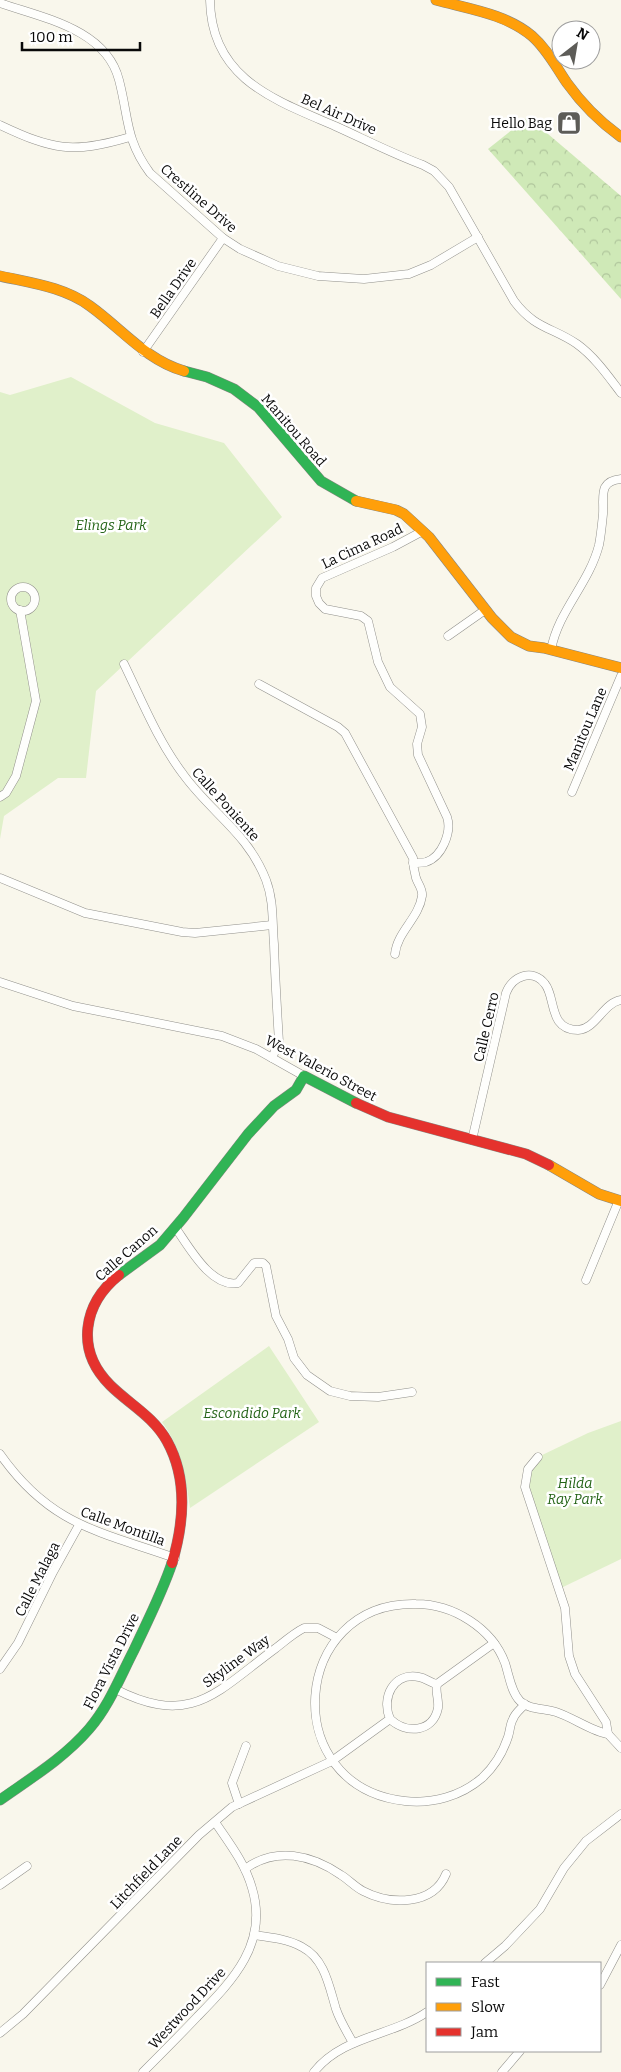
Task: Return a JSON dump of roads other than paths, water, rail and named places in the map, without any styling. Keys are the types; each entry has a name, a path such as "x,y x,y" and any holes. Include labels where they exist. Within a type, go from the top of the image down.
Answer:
{"street":[{"name":"Bel Air Drive","path":"210,0 212,22 220,44 227,58 244,79 269,97 434,171 449,187 514,301 523,313 542,327 578,345 595,361 621,393"},
{"path":"436,0 494,16 521,28 543,47 584,106 621,136"},
{"name":"Crestline Drive","path":"0,3 73,29 95,43 112,64 117,76 130,137 140,160 150,173 223,238 240,249 278,266 318,276 385,278 409,274 439,261 478,238"},
{"path":"0,124 44,144 71,148 102,145 130,137"},
{"name":"Bella Drive","path":"143,352 223,238"},
{"name":"Manitou Road","path":"0,276 50,286 78,297 143,352 174,368 206,377 234,389 269,418 310,470 322,481 339,493 358,502 396,510 412,521 421,532 429,537 500,628 516,640 529,646 621,668"},
{"path":"551,650 558,625 592,566 602,530 604,489 610,482 621,479"},
{"name":"La Cima Road","path":"413,863 427,862 435,857 443,846 449,826 447,817 418,755 417,744 422,727 420,714 390,687 378,662 368,622 361,616 325,609 319,603 316,592 320,581 330,574 393,547 421,532"},
{"path":"0,798 6,793 16,776 36,701 20,610"},
{"path":"448,636 485,610"},
{"name":"Calle Poniente","path":"124,664 167,751 182,773 208,804 242,838 251,850 266,882 273,911 272,925 279,1042 272,1058"},
{"name":"Manitou Lane","path":"572,792 621,676"},
{"path":"259,684 338,727 345,733 413,858 416,879 422,891 421,901 398,941 395,954"},
{"path":"0,878 85,912 182,932 272,925"},
{"name":"Calle Cerro","path":"472,1140 506,993 513,981 526,976 535,976 543,981 549,989 552,1008 556,1017 563,1024 575,1030 588,1027 610,1004 621,1000"},
{"name":"West Valerio Street","path":"0,982 72,1006 222,1036 256,1049 303,1078 388,1117 526,1154 599,1194 620,1201"},
{"name":"Calle Canon","path":"182,1494 175,1462 164,1436 146,1414 111,1386 103,1377 90,1350 88,1329 93,1306 104,1287 155,1250 244,1139 283,1098 293,1094 300,1086 303,1078"},
{"path":"586,1280 620,1201"},
{"path":"175,1227 206,1269 226,1284 238,1283 254,1263 263,1263 266,1266 276,1316 288,1339 294,1358 299,1367 318,1383 330,1391 350,1396 378,1397 412,1392"},
{"name":"Calle Montilla","path":"0,1454 14,1474 36,1497 50,1508 79,1525 175,1558"},
{"path":"538,1457 526,1473 526,1492 565,1608 569,1656 575,1674 606,1722 608,1734 621,1748"},
{"name":"Flora Vista Drive","path":"0,1800 59,1759 98,1718 115,1689 175,1558 182,1526 182,1494"},
{"name":"Calle Malaga","path":"0,1668 18,1644 53,1572 79,1525"},
{"path":"524,1704 514,1716 502,1751 489,1771 471,1786 452,1796 427,1802 412,1802 382,1796 358,1785 346,1776 332,1761 317,1729 314,1698 322,1662 337,1638 352,1624 376,1611 402,1604 416,1604 442,1608 456,1613 475,1624 494,1643 505,1662 516,1694 524,1704 555,1712 577,1720 598,1732 608,1734"},
{"name":"Skyline Way","path":"115,1689 135,1699 160,1706 191,1704 211,1696 304,1628 318,1628 337,1638"},
{"path":"437,1684 494,1643"},
{"path":"418,1676 437,1684 437,1711 428,1724 420,1728 408,1729 390,1719 386,1707 386,1698 391,1687 398,1681 405,1677 418,1676"},
{"name":"Litchfield Lane","path":"0,2033 23,2014 224,1812 332,1761 390,1719"},
{"path":"239,1804 232,1783 246,1746"},
{"path":"486,1962 505,1946 540,1909 564,1868 586,1841 621,1814"},
{"name":"Westwood Drive","path":"143,2072 234,1978 247,1956 254,1934 255,1902 246,1869 215,1822"},
{"path":"246,1869 254,1862 274,1856 294,1856 313,1860 373,1896 401,1901 423,1897 435,1891 446,1874"},
{"path":"0,1885 27,1866"},
{"path":"254,1934 292,1942 302,1947 318,1960 328,1980 337,2010 353,2043"},
{"path":"601,1983 621,1945"},
{"path":"314,2072 331,2056 353,2043 401,2026 426,2013"},
{"path":"502,2072 519,2052"}],"place":[{"name":"Hello Bag","path":"569,123"}],"park label":[{"name":"Elings Park","path":"111,525"},
{"name":"Escondido Park","path":"252,1413"},
{"name":"Hilda Ray Park","path":"575,1492"}]}
